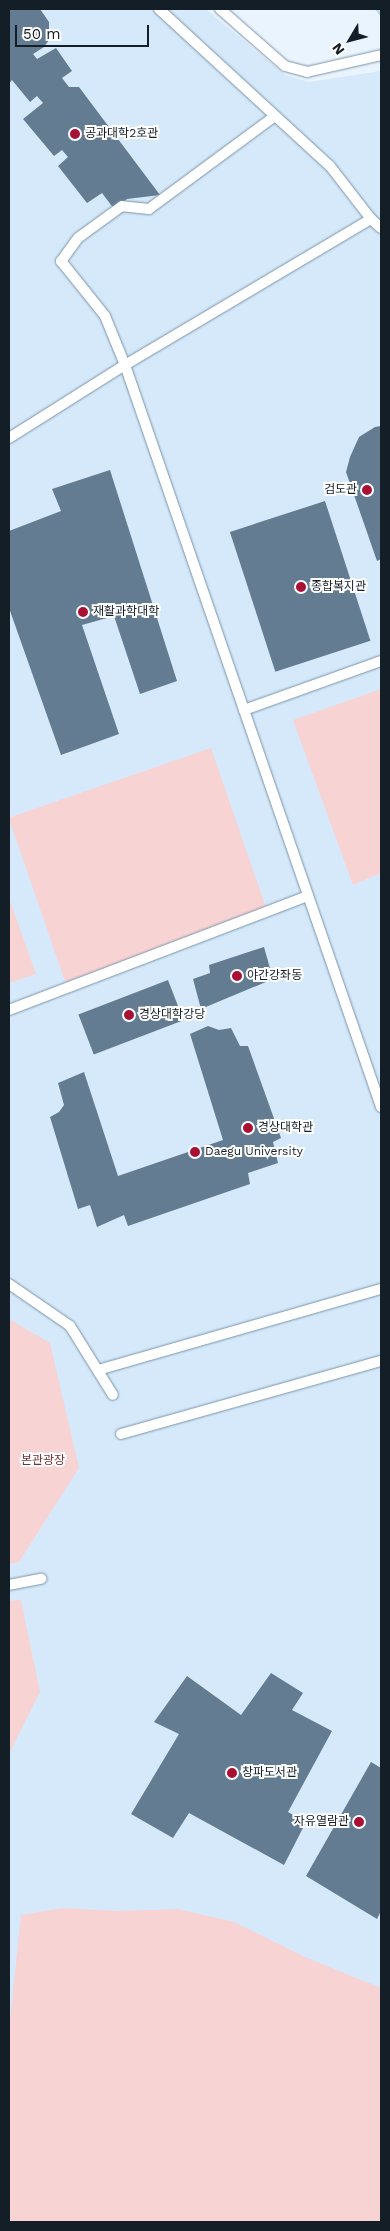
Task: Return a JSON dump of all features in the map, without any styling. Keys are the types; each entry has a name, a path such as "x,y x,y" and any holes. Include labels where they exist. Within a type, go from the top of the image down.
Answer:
{"lane":[{"path":"159,9 330,166 370,219 381,228"},
{"path":"220,9 285,66 307,72 381,55"},
{"path":"275,116 149,209 122,206 78,238 61,261 105,316 125,365 381,1107"},
{"path":"9,438 125,365 370,219"},
{"path":"244,710 381,661"},
{"path":"9,1010 308,896"},
{"path":"9,1284 70,1326 114,1395"},
{"path":"98,1370 381,1289"},
{"path":"121,1434 381,1361"},
{"path":"9,1585 42,1579"}],"shaded area":[{"name":"Daegu University","path":"9,9 206,9 285,75 309,82 381,71 381,2222 9,2222"}],"green space":[{"path":"381,689 381,873 353,885 293,720"},
{"path":"211,748 268,913 65,982 9,818"},
{"path":"9,898 36,974 9,983"},
{"name":"본관광장","path":"9,1319 50,1343 79,1468 19,1562 9,1564"},
{"path":"21,1600 40,1692 9,1754 9,1601"},
{"path":"62,1908 117,1911 178,1909 234,1922 305,1957 381,1988 381,2222 9,2222 9,2029 21,1915"}],"building":[{"name":"공과대학2호관","path":"9,9 40,9 49,22 49,40 44,47 33,54 37,59 56,48 72,71 62,78 69,87 79,87 160,195 127,199 114,209 102,193 87,203 58,166 68,157 62,150 54,156 23,119 43,103 37,96 30,102 12,80 9,84"},
{"name":"검도관","path":"381,426 381,559 377,561 346,472 359,437 375,427"},
{"name":"재활과학대학","path":"110,470 177,681 140,694 114,616 82,625 119,734 61,755 9,608 9,531 61,511 52,489"},
{"name":"종합복지관","path":"325,501 370,641 275,672 230,532"},
{"name":"야간강좌동","path":"264,947 273,979 201,1009 193,979 210,973 209,965"},
{"name":"경상대학강당","path":"168,980 183,1020 94,1055 78,1014"},
{"name":"경상대학관","path":"208,1026 219,1030 231,1028 240,1046 248,1046 281,1138 273,1142 278,1163 248,1173 250,1184 128,1226 124,1215 97,1227 90,1205 78,1209 50,1117 59,1112 64,1105 58,1083 84,1072 118,1176 223,1140 190,1034"},
{"name":"창파도서관","path":"271,1673 303,1693 292,1710 332,1731 288,1812 306,1822 284,1865 189,1813 173,1838 131,1814 179,1734 154,1722 187,1676 241,1715"},
{"name":"자유열람관","path":"371,1762 381,1768 381,1911 377,1919 306,1876"}],"place":[{"name":"공과대학2호관","path":"75,134"},
{"name":"검도관","path":"367,490"},
{"name":"종합복지관","path":"301,587"},
{"name":"재활과학대학","path":"83,612"},
{"name":"야간강좌동","path":"237,976"},
{"name":"경상대학강당","path":"129,1015"},
{"name":"경상대학관","path":"248,1128"},
{"name":"Daegu University","path":"195,1152"},
{"name":"창파도서관","path":"232,1773"},
{"name":"자유열람관","path":"359,1822"}]}
